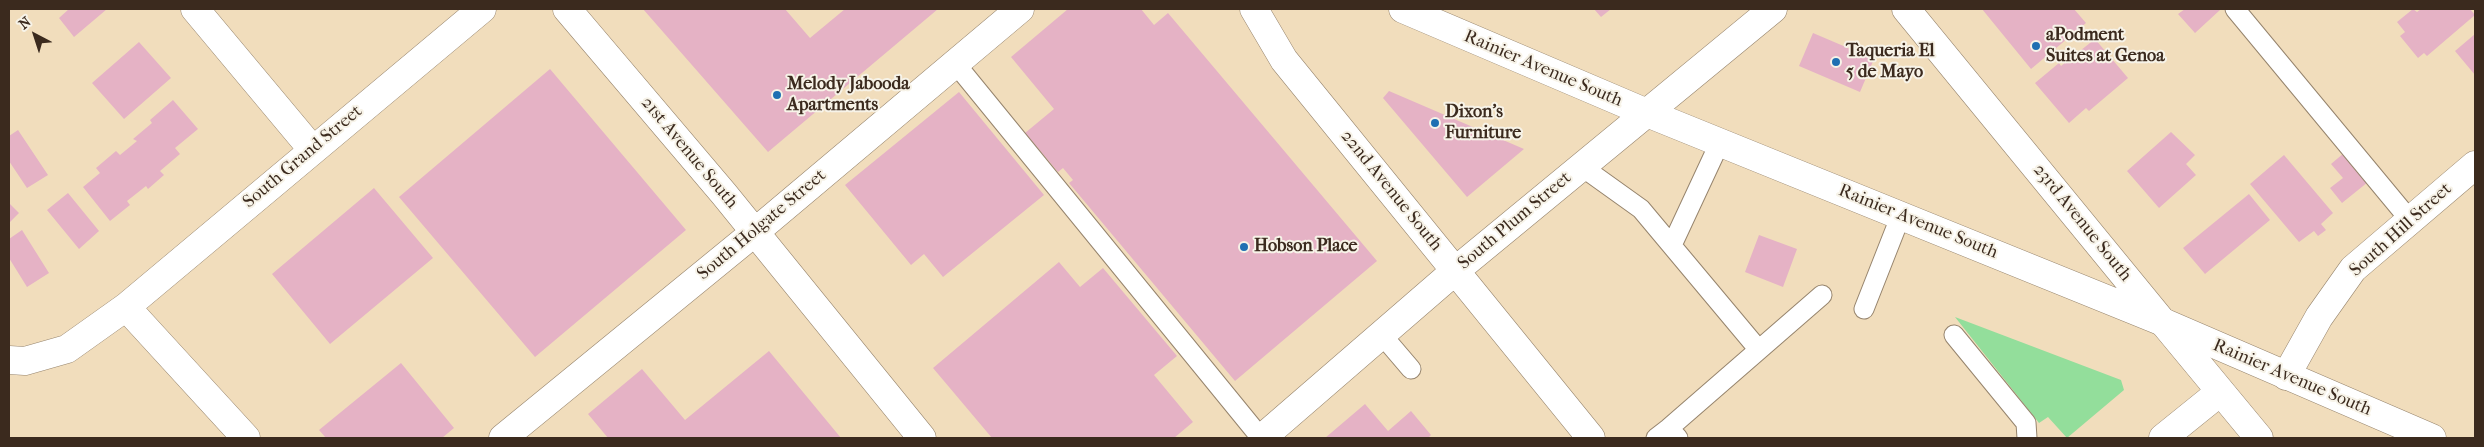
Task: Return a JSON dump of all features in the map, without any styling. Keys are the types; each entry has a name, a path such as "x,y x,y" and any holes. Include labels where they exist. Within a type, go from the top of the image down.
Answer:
{"street":[{"path":"194,9 312,149"},
{"name":"South Grand Street","path":"9,360 25,361 67,349 126,307 312,149 482,9"},
{"name":"21st Avenue South","path":"567,9 755,232 922,438"},
{"name":"South Holgate Street","path":"503,438 755,232 1020,9"},
{"name":"22nd Avenue South","path":"1254,9 1284,60 1591,438"},
{"name":"Rainier Avenue South","path":"1403,9 1647,113 2163,322 2432,438"},
{"name":"South Plum Street","path":"1261,438 1455,271 1773,9"},
{"name":"23rd Avenue South","path":"1906,9 2259,438"},
{"name":"South Hill Street","path":"2286,376 2319,317 2353,269 2475,165"},
{"path":"126,307 246,438"},
{"path":"2163,438 2220,392"}],"lane":[{"path":"2235,9 2409,220"},
{"path":"955,64 1261,438"},
{"path":"1672,245 1720,142"},
{"path":"1581,166 1641,209 1759,350"},
{"path":"1864,309 1901,215"},
{"path":"1667,435 1759,350 1822,296"},
{"path":"1382,335 1411,370"},
{"path":"1954,336 2026,423 2027,438"}],"green space":[{"path":"1955,317 2121,380 2124,390 2067,438 2048,417 2039,423"}],"building":[{"path":"69,9 107,9 74,37 59,18"},
{"name":"Melody Jabooda Apartments","path":"643,9 785,9 810,38 845,9 938,9 768,152"},
{"path":"1068,9 1141,9 1154,25 1168,13 1377,261 1235,381 1069,183 1073,180 1063,168 1058,172 1025,133 1054,109 1011,57"},
{"path":"1594,9 1611,9 1601,17"},
{"name":"aPodment Suites at Genoa","path":"1982,9 2074,9 2086,23 2031,69"},
{"path":"2185,9 2220,10 2195,33 2178,14"},
{"path":"2413,9 2417,12 2421,9 2470,9 2475,15 2427,56 2424,53 2418,58 2400,36 2405,32 2397,22"},
{"name":"Taqueria El 5 de Mayo","path":"1813,33 1874,59 1860,92 1799,66"},
{"path":"2475,34 2475,75 2455,51"},
{"path":"2095,39 2128,78 2089,111 2086,108 2069,123 2035,83 2059,63 2061,66"},
{"path":"139,42 171,78 124,119 92,83"},
{"path":"550,69 686,230 535,357 399,197"},
{"name":"Dixon's Furniture","path":"1389,91 1524,149 1467,197 1383,98"},
{"path":"959,92 1044,195 943,277 924,254 911,265 845,185"},
{"path":"173,100 198,129 175,148 180,154 160,171 164,175 148,189 146,186 127,201 130,205 110,221 83,187 100,173 96,168 116,151 120,155 137,141 133,139 152,123 150,120"},
{"path":"18,130 48,175 27,188 9,161 9,136"},
{"path":"2171,132 2195,155 2186,164 2196,175 2159,208 2127,171"},
{"path":"2344,153 2368,182 2342,203 2330,188 2343,178 2331,164"},
{"path":"2284,155 2333,213 2321,224 2326,230 2318,236 2314,231 2299,242 2250,184"},
{"path":"374,188 433,258 330,344 272,274"},
{"path":"68,193 99,231 79,249 47,210"},
{"path":"2249,194 2270,220 2205,274 2183,248"},
{"path":"9,203 19,213 9,223"},
{"path":"22,230 49,273 27,287 9,258 9,239"},
{"path":"1759,235 1797,249 1783,287 1745,272"},
{"path":"1059,262 1080,287 1103,268 1177,356 1154,375 1193,422 1174,438 992,438 933,368"},
{"path":"769,351 841,438 608,438 588,414 642,369 685,420"},
{"path":"401,363 454,428 442,438 326,438 319,430"},
{"path":"1365,404 1388,431 1411,411 1431,435 1428,438 1325,438"}],"place":[{"name":"aPodment Suites at Genoa","path":"2036,46"},
{"name":"Taqueria El 5 de Mayo","path":"1836,62"},
{"name":"Melody Jabooda Apartments","path":"777,95"},
{"name":"Dixon's Furniture","path":"1435,123"},
{"name":"Hobson Place","path":"1244,247"}]}
